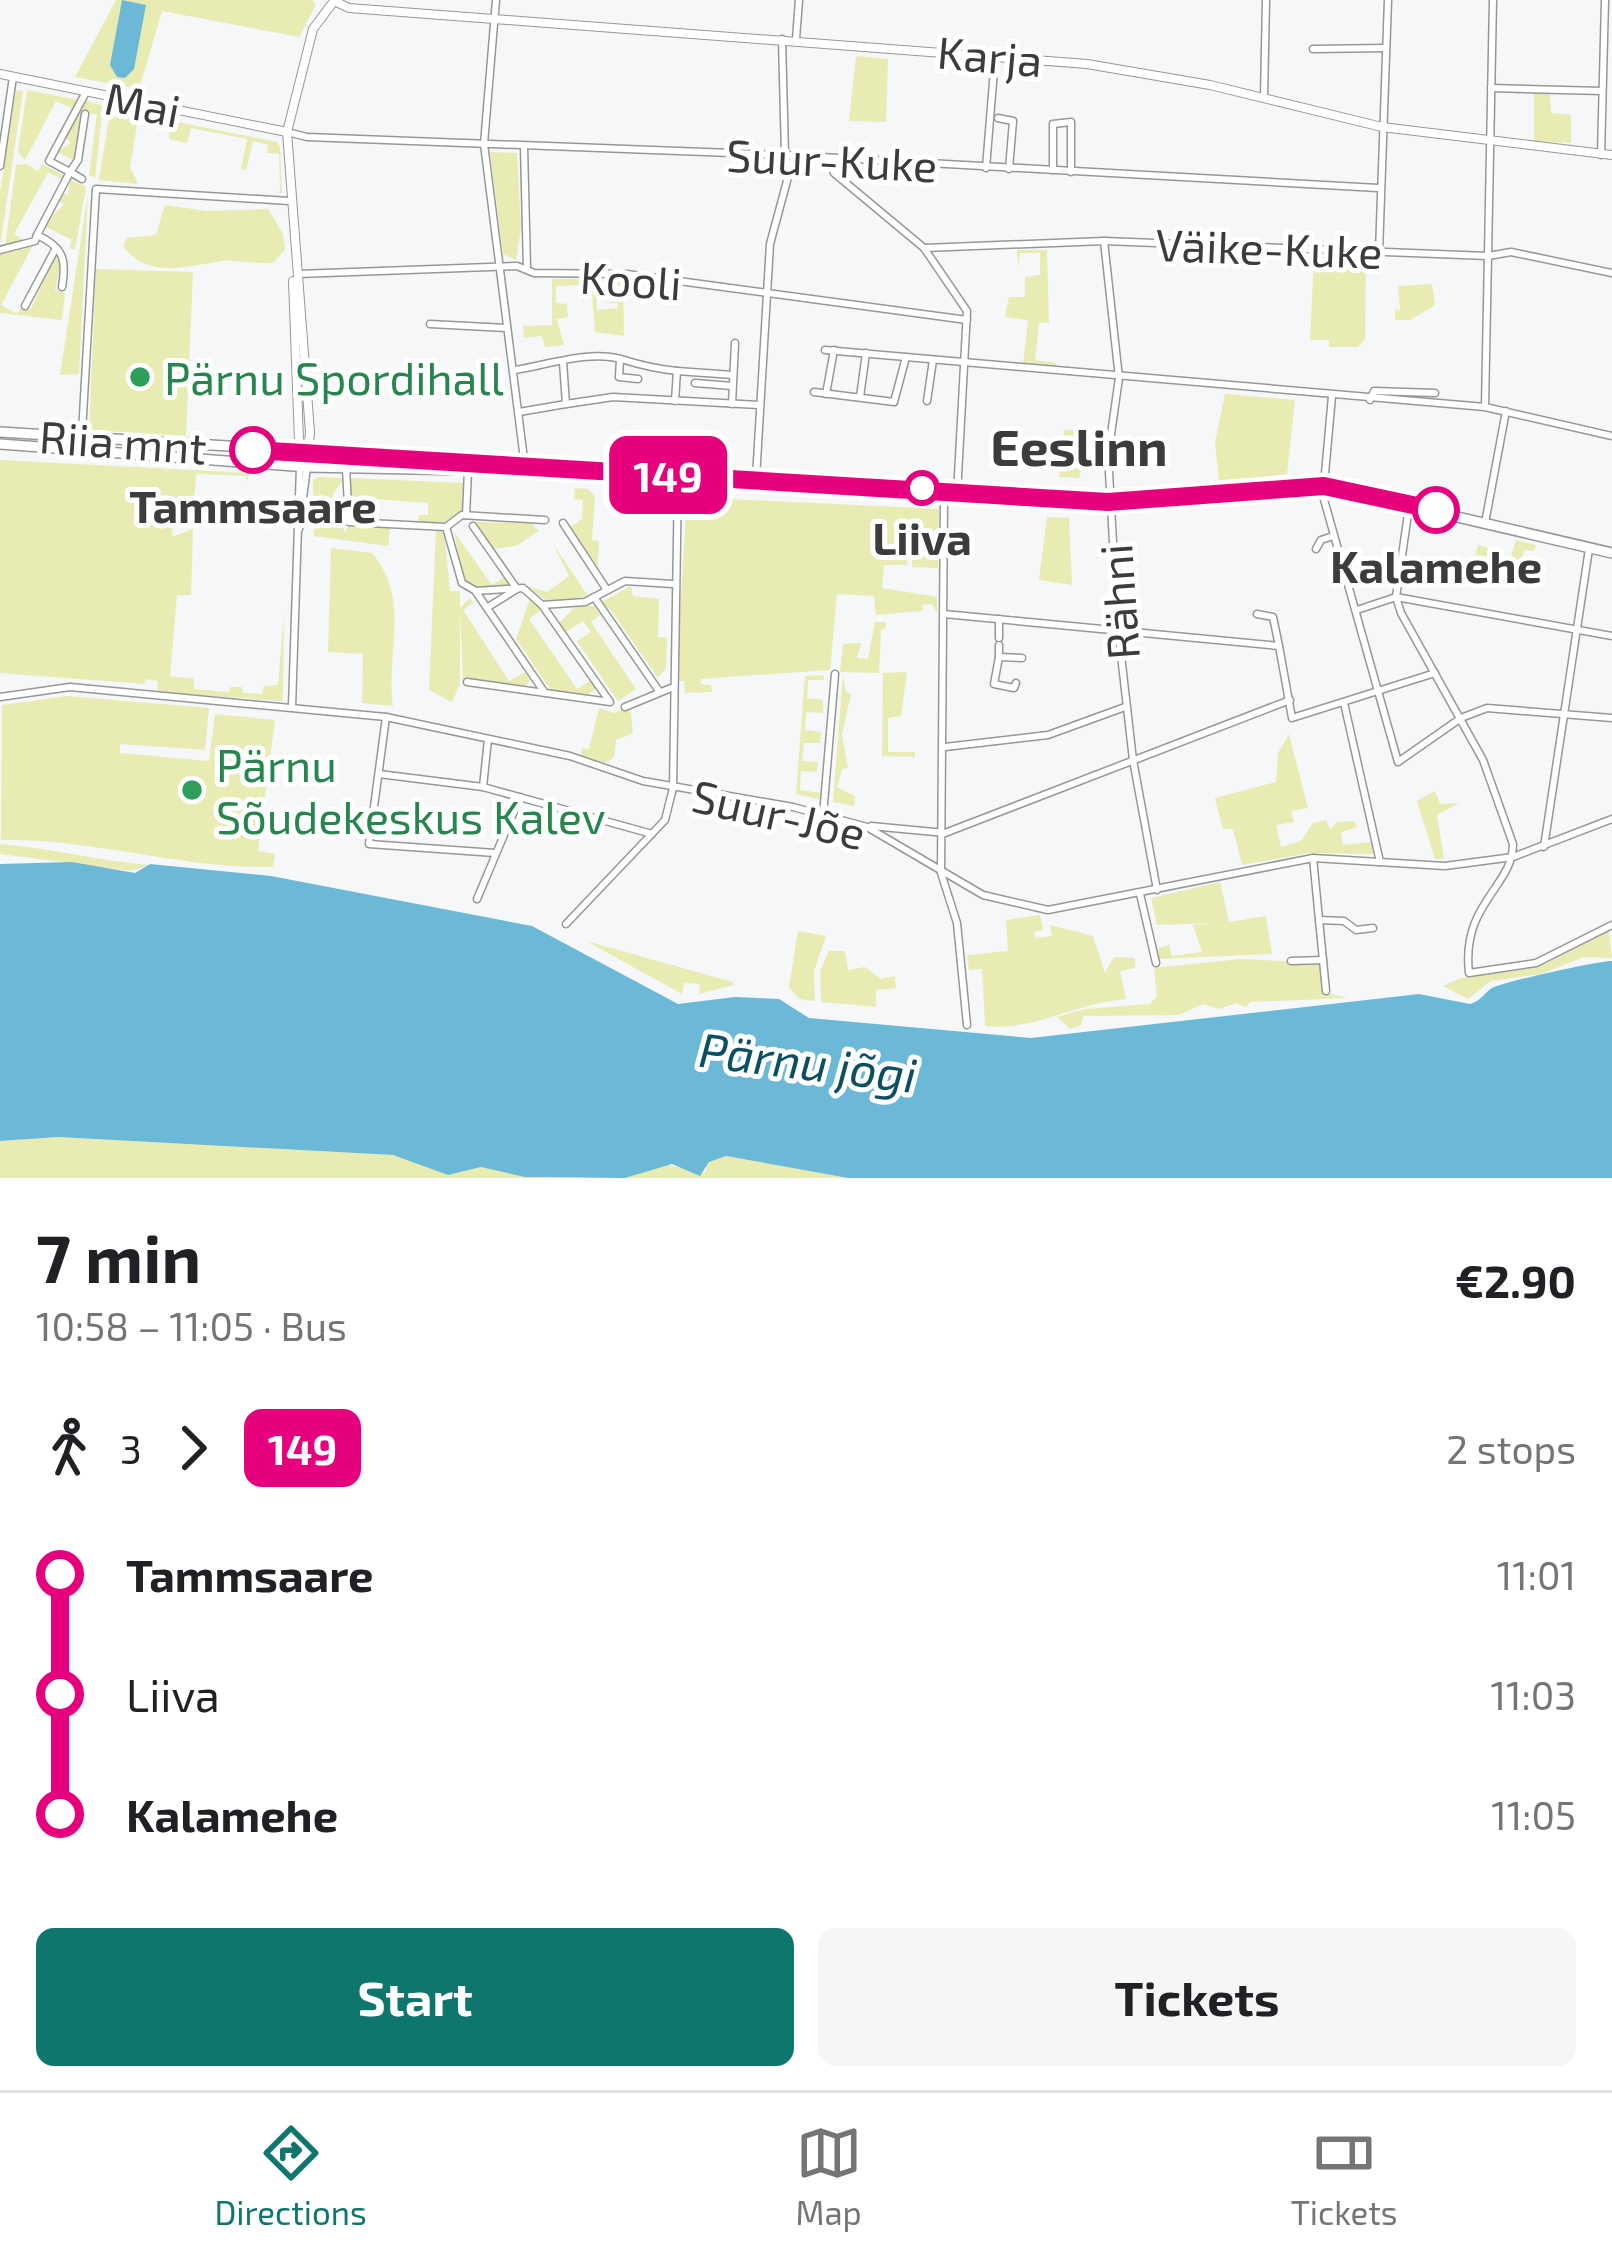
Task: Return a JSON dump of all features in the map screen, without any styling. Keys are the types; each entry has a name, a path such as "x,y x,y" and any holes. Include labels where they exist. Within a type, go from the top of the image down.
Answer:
{"main road":[{"name":"Riia mnt","path":"0,432 304,467 468,467"},
{"name":"Riia mnt","path":"0,444 305,454 1108,502 1324,486 1612,554"}],"street":[{"path":"292,707 297,532 305,454 287,132 308,43 332,3 319,0"},
{"name":"Karja","path":"349,0 361,7"},
{"path":"496,0 484,144 525,470"},
{"path":"796,39 799,0"},
{"path":"1264,98 1266,0"},
{"path":"1378,252 1388,0"},
{"path":"1485,407 1493,0"},
{"path":"1606,0 1602,92 1606,155"},
{"name":"Karja","path":"332,3 996,54 1144,73 1382,127 1606,155"},
{"path":"756,482 765,292 770,244 790,155 782,38"},
{"path":"1313,49 1386,48"},
{"path":"986,168 996,54"},
{"name":"Mai","path":"0,74 287,132"},
{"path":"0,166 13,77"},
{"path":"1491,88 1602,92"},
{"path":"82,179 49,161 86,92"},
{"path":"0,250 35,241 78,160 85,114"},
{"path":"998,118 1013,121 1009,169"},
{"path":"1053,171 1053,124 1071,122 1071,172"},
{"name":"Suur-Kuke","path":"287,132 308,137 790,155 1378,188"},
{"path":"524,146 526,269"},
{"path":"829,158 834,172 924,248 963,304 967,320 944,614 941,873 957,923 967,1024"},
{"path":"82,445 96,189 289,201"},
{"path":"37,235 58,245 66,260 62,287"},
{"name":"Väike-Kuke","path":"924,248 1104,241 1488,256 1511,252 1612,272"},
{"name":"Rähni","path":"1104,241 1119,378 1108,502 1118,629 1125,707 1157,890"},
{"path":"25,306 58,245"},
{"name":"Kooli","path":"294,274 500,266 627,274 967,320"},
{"path":"294,274 310,432 305,454"},
{"path":"430,324 506,328"},
{"path":"732,404 735,343"},
{"path":"826,394 830,350 1485,407 1612,436"},
{"path":"860,399 866,353"},
{"path":"814,392 894,402 906,357"},
{"path":"514,370 620,359 635,368 733,375"},
{"path":"619,377 620,359"},
{"path":"927,401 933,360"},
{"path":"563,362 566,404"},
{"path":"675,401 677,371"},
{"path":"608,376 638,380"},
{"path":"695,383 732,386"},
{"path":"1370,400 1374,391 1435,393"},
{"path":"1332,397 1324,486 1333,536 1398,762 1461,718 1487,708 1612,718"},
{"path":"519,412 613,398 759,405"},
{"path":"1486,523 1506,411"},
{"path":"310,432 320,446 341,456"},
{"path":"466,515 468,467"},
{"path":"346,469 349,522 446,527 466,515 545,520"},
{"path":"566,924 665,820 673,788 671,688 678,478"},
{"path":"1410,503 1396,597 1484,760 1513,857 1478,906 1467,954 1469,973 1536,963 1612,925"},
{"path":"563,524 607,590"},
{"path":"467,682 610,702 542,605 517,589 473,526"},
{"path":"446,527 462,583 476,591 545,693"},
{"path":"1316,549 1321,540 1333,536"},
{"path":"1544,847 1589,548"},
{"path":"542,605 594,597 625,581 673,584"},
{"path":"476,591 517,589"},
{"path":"487,608 517,589"},
{"path":"594,597 659,691"},
{"path":"1356,610 1396,597 1612,636"},
{"path":"944,614 1280,646"},
{"path":"1257,614 1273,617 1292,718 1435,674"},
{"path":"999,619 994,684 1014,688 1016,682"},
{"path":"999,657 1022,658"},
{"path":"823,815 835,674"},
{"name":"Suur-Jõe","path":"0,697 70,687 386,717 570,756 673,788 867,827 983,895 1048,910 1313,858 1447,866 1513,857 1612,819"},
{"path":"625,707 671,688"},
{"path":"867,827 944,833 1290,700"},
{"path":"1344,703 1380,862"},
{"path":"945,747 1048,735 1125,707"},
{"path":"386,717 370,844 495,853"},
{"path":"483,787 488,739"},
{"path":"379,774 483,787 652,834"},
{"path":"477,899 520,797"},
{"path":"1313,858 1326,991"},
{"path":"1140,894 1156,964"},
{"path":"1319,920 1345,921 1356,930 1373,928"},
{"path":"1291,961 1323,960"}],"green space":[{"path":"116,0 312,0 316,5 299,37 162,11 139,89 75,77"},
{"path":"856,56 888,59 886,122 849,121"},
{"path":"16,90 23,91 0,247 0,193"},
{"path":"27,90 79,100 70,117 71,108 56,101 25,160 18,152"},
{"path":"1534,93 1550,93 1551,113 1571,115 1571,143 1534,141"},
{"path":"84,100 103,106 95,178 89,175 97,114 82,113 75,161 57,152 71,143 65,137"},
{"path":"111,106 139,113 130,167 138,184 99,180"},
{"path":"142,115 277,142 280,147 282,193 275,193 280,192 279,154 267,153 268,145 253,141 246,170 241,169 247,139 191,128 187,143 169,139 170,127 141,120"},
{"path":"490,152 517,153 521,228 516,260 503,254"},
{"path":"42,164 65,176 60,188 61,179 48,172 14,234 26,242 5,247 16,165 38,171"},
{"path":"70,179 86,187 75,250 69,247 72,240 44,226 64,204 58,200 62,193 68,195"},
{"path":"88,194 79,374 60,375"},
{"path":"165,205 207,211 268,209 283,234 285,250 273,263 223,261 169,268 144,263 123,246 127,238 156,235"},
{"path":"33,245 1,305 17,314 23,305 31,309 56,253 62,259 55,290 65,293 62,320 0,313 0,253"},
{"path":"1017,250 1047,250 1049,323 1039,322 1035,360 1056,363 1056,368 1023,366 1028,320 1005,317 1009,297 1025,297 1025,277 1040,275 1040,253 1020,253 1018,269"},
{"path":"1314,256 1366,258 1365,339 1358,347 1329,347 1329,340 1310,340"},
{"name":"Pärnu Spordihall","path":"96,269 193,272 186,436 89,430"},
{"path":"552,279 582,279 585,298 582,302 581,285 556,286 556,303 567,304 568,317 557,319 564,345 545,347 542,336 524,338 523,326 552,325"},
{"path":"591,279 596,280 597,310 618,308 617,303 601,303 621,301 621,286 611,284 612,279 623,279 624,336 595,332"},
{"path":"1432,284 1435,305 1410,320 1395,320 1395,309 1400,311 1398,286"},
{"path":"1225,394 1295,400 1287,474 1219,482 1215,443"},
{"path":"1064,430 1090,431 1079,478 1059,477"},
{"path":"0,460 249,473 247,482 246,476 196,474 193,522 172,529 172,537 193,529 191,595 177,595 170,676 194,679 194,689 229,692 230,687 242,687 243,693 262,694 264,686 278,685 284,613 283,701 157,692 158,681 146,679 144,684 0,673"},
{"path":"344,478 333,494 334,525 343,525 344,533 348,527 390,528 388,546 314,536 313,480"},
{"path":"349,478 464,483 462,511 444,522 418,522 419,515 428,515 428,503 360,498 358,511 366,517 353,517"},
{"path":"575,488 588,489 595,496 592,540 599,541 598,567 570,527 582,519 583,500 574,499"},
{"path":"687,497 939,509 938,568 912,567 912,540 908,540 907,565 884,565 882,588 937,597 937,614 932,604 923,605 922,611 876,615 874,596 837,594 830,670 701,679 701,684 711,685 712,692 685,693 684,681 676,681"},
{"path":"1047,517 1069,518 1072,585 1039,580"},
{"path":"475,522 531,523 539,531 516,546 493,549"},
{"path":"444,530 450,591 460,591 460,684 452,702 429,690 436,531"},
{"path":"454,532 492,585 503,578 501,569 512,587 476,588 464,581"},
{"path":"1516,540 1536,545 1534,551 1524,550 1522,560 1539,560 1536,576 1544,578 1543,584 1456,571 1473,563 1478,545 1488,548 1484,571 1505,575"},
{"path":"553,544 588,596 547,602 528,586 547,592 569,576"},
{"path":"331,548 372,553 384,571 394,607 393,706 362,703 363,654 328,652"},
{"path":"631,586 633,596 659,599 658,637 667,638 666,668 658,678 611,610 600,603"},
{"path":"470,598 474,602 463,610 509,681 525,672 530,680 524,688 463,680 460,608"},
{"path":"530,599 541,610 529,619 577,689 591,680 597,688 584,697 552,692 516,639"},
{"path":"577,605 594,606 600,615 591,622 636,689 618,701 577,641 591,632 583,621 564,633 558,624"},
{"path":"875,622 885,622 886,628 881,630 879,673 840,672 843,644 861,643 857,658 868,659"},
{"path":"907,672 901,716 888,718 888,752 915,752 915,757 882,756 883,673"},
{"path":"824,675 824,680 808,680 807,698 823,700 823,713 806,712 805,730 821,732 820,743 804,743 802,761 818,762 817,772 801,771 800,790 823,793 823,800 796,794 805,676"},
{"path":"843,675 846,692 851,694 842,735 848,768 842,769 837,787 855,796 854,806 833,802"},
{"path":"67,696 209,708 205,750 120,744 120,753 209,761 215,714 275,720 258,851 275,854 273,867 1,840 2,705"},
{"path":"630,707 633,733 616,740 614,757 605,763 581,755 582,748 589,749 599,708 614,713"},
{"path":"1289,734 1308,808 1291,811 1294,822 1276,825 1281,847 1301,841 1313,823 1326,820 1330,829 1337,822 1353,821 1358,827 1341,832 1343,845 1371,842 1374,854 1310,853 1242,865 1233,829 1223,829 1215,798 1276,782 1278,753"},
{"path":"1435,791 1440,804 1459,803 1437,815 1444,859 1435,859 1417,801"},
{"path":"0,844 149,865 132,871 0,854"},
{"path":"1220,882 1229,922 1266,916 1272,954 1158,959 1159,948 1169,945 1172,956 1202,952 1193,925 1216,923 1157,925 1151,898"},
{"path":"1040,915 1043,930 1034,932 1035,938 1052,936 1050,925 1093,936 1105,973 1114,957 1135,958 1135,968 1120,971 1126,999 1039,1021 985,1026 982,969 969,970 967,955 1008,951 1006,920"},
{"path":"798,931 826,936 814,971 815,1001 799,999 789,987"},
{"path":"1609,931 1612,958 1584,957 1541,974 1491,981 1468,999 1443,986 1461,978 1545,964"},
{"path":"586,941 734,985 699,994 700,984 684,983 682,994"},
{"path":"829,951 845,951 848,970 865,967 881,979 895,976 896,988 876,990 876,1007 821,1002 820,971"},
{"path":"1241,959 1320,963 1323,992 1348,998 1250,1002 1246,1007 1236,1003 1219,1009 1203,1004 1179,1015 1083,1016 1081,1025 1070,1029 1057,1017 1085,1009 1150,1004 1157,996 1154,968"},
{"path":"58,1137 393,1155 460,1172 481,1167 546,1178 0,1178 0,1141"},
{"path":"726,1156 848,1178 625,1178 663,1164 705,1173 708,1162"}],"water":[{"path":"122,0 146,5 134,69 125,78 117,77 110,65"},
{"name":"Pärnu jõgi","path":"72,862 135,873 150,864 271,876 532,926 678,1004 735,997 779,999 809,1018 1031,1038 1419,994 1470,1004 1499,985 1612,961 1612,1178 848,1178 726,1156 709,1162 700,1176 672,1164 625,1178 525,1177 481,1167 448,1175 393,1155 58,1137 0,1141 0,864"}],"bus line":[{"name":"149","path":"253,450 1108,502 1324,486 1436,510"}],"place":[{"name":"Pärnu Spordihall","path":"140,377"},
{"name":"Tammsaare","path":"253,450"},
{"name":"Liiva","path":"922,488"},
{"name":"Kalamehe","path":"1436,510"},
{"name":"Pärnu Sõudekeskus Kalev","path":"192,790"}],"district":[{"name":"Eeslinn","path":"1079,445"}]}
